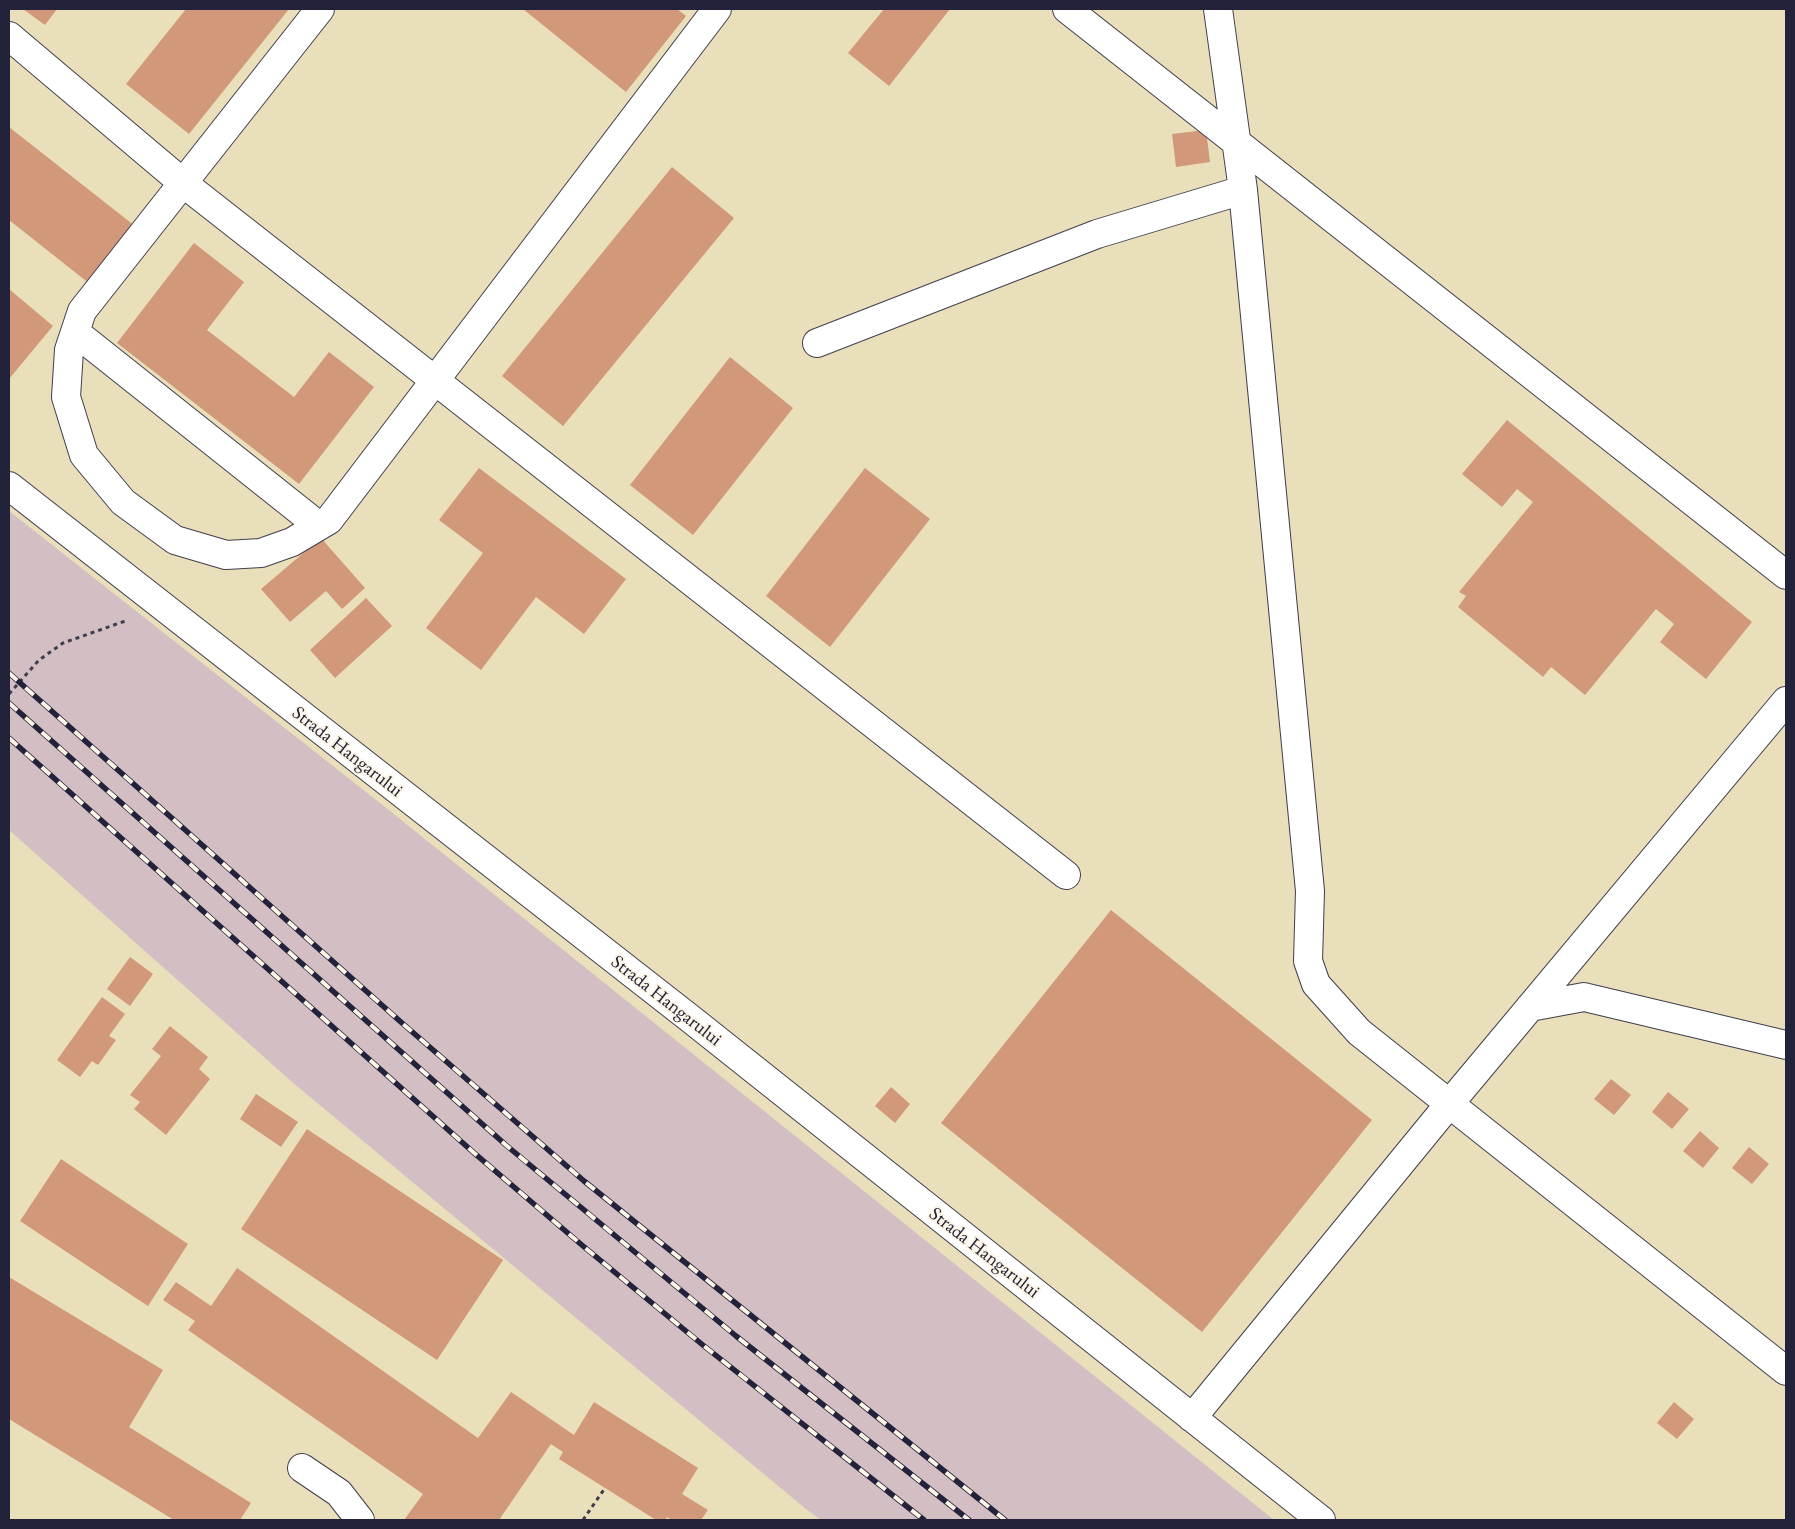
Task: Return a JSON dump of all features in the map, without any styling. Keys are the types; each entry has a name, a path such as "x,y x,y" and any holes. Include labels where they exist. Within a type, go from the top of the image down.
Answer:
{"street":[{"path":"320,9 82,311 69,350 66,397 84,455 123,502 175,540 226,555 261,553 292,542 329,520 717,9"},
{"path":"1067,9 1786,575"},
{"path":"1218,9 1243,190 1310,891 1308,961 1316,984 1359,1032 1786,1371"},
{"path":"9,36 183,183 1066,875"},
{"path":"816,343 1097,234 1243,190"},
{"path":"75,332 319,526"},
{"name":"Strada Hangarului","path":"9,486 692,1020 1321,1520"},
{"path":"1192,1418 1450,1103 1786,701"},
{"path":"1530,1007 1584,996 1786,1045"},
{"path":"302,1468 339,1493 360,1520"}],"path":[{"path":"9,694 39,660 63,643 81,635 164,609"},
{"path":"584,1520 605,1488"}],"shaded area":[{"path":"9,511 385,807 1274,1520 821,1520 806,1509 292,1082 9,830"}],"building":[{"path":"23,9 57,9 45,25"},
{"path":"186,9 289,9 189,134 126,84"},
{"path":"523,9 677,9 686,16 626,92"},
{"path":"884,9 950,9 889,86 848,53"},
{"path":"9,127 140,230 95,288 9,220"},
{"path":"1206,130 1210,162 1176,167 1172,134"},
{"path":"672,167 734,218 563,426 502,376"},
{"path":"194,243 244,282 207,330 294,397 329,352 374,387 299,484 117,343"},
{"path":"9,289 53,326 9,379"},
{"path":"730,357 793,408 693,535 630,485"},
{"path":"1507,420 1752,622 1706,679 1660,642 1674,624 1656,609 1585,695 1551,667 1543,677 1458,607 1466,596 1459,592 1533,502 1517,489 1502,507 1462,474"},
{"path":"479,468 626,579 584,634 536,597 481,670 426,628 483,553 439,520"},
{"path":"865,468 930,519 830,647 766,596"},
{"path":"321,538 365,588 342,609 326,591 290,622 261,589"},
{"path":"366,598 392,626 335,678 310,650"},
{"path":"1111,910 1372,1120 1202,1332 941,1123"},
{"path":"130,957 153,974 130,1006 107,989"},
{"path":"102,997 125,1014 109,1036 116,1040 98,1065 92,1061 80,1077 57,1060"},
{"path":"170,1026 208,1057 199,1069 210,1079 166,1135 134,1109 140,1102 130,1095 161,1056 152,1049"},
{"path":"1611,1079 1631,1095 1614,1115 1594,1099"},
{"path":"891,1087 910,1104 895,1123 875,1106"},
{"path":"1668,1092 1689,1109 1672,1129 1652,1112"},
{"path":"256,1094 298,1122 281,1147 240,1119"},
{"path":"307,1129 503,1260 437,1360 241,1229"},
{"path":"1700,1131 1719,1148 1703,1168 1683,1151"},
{"path":"1749,1147 1769,1164 1752,1184 1732,1168"},
{"path":"61,1159 188,1244 148,1306 20,1221"},
{"path":"237,1268 478,1438 511,1392 574,1435 594,1402 698,1468 682,1494 708,1510 701,1520 672,1520 667,1517 665,1520 656,1520 559,1459 563,1452 551,1444 499,1520 404,1520 423,1494 188,1330 195,1321 163,1300 176,1282 211,1306"},
{"path":"9,1277 163,1370 129,1427 251,1503 240,1520 174,1520 9,1419"},
{"path":"1674,1402 1694,1419 1677,1439 1657,1423"}],"railway":[{"path":"9,673 402,1023 584,1181 1005,1520"},
{"path":"9,703 507,1146 736,1336 969,1520"},
{"path":"9,738 473,1152 704,1346 924,1520"}]}
